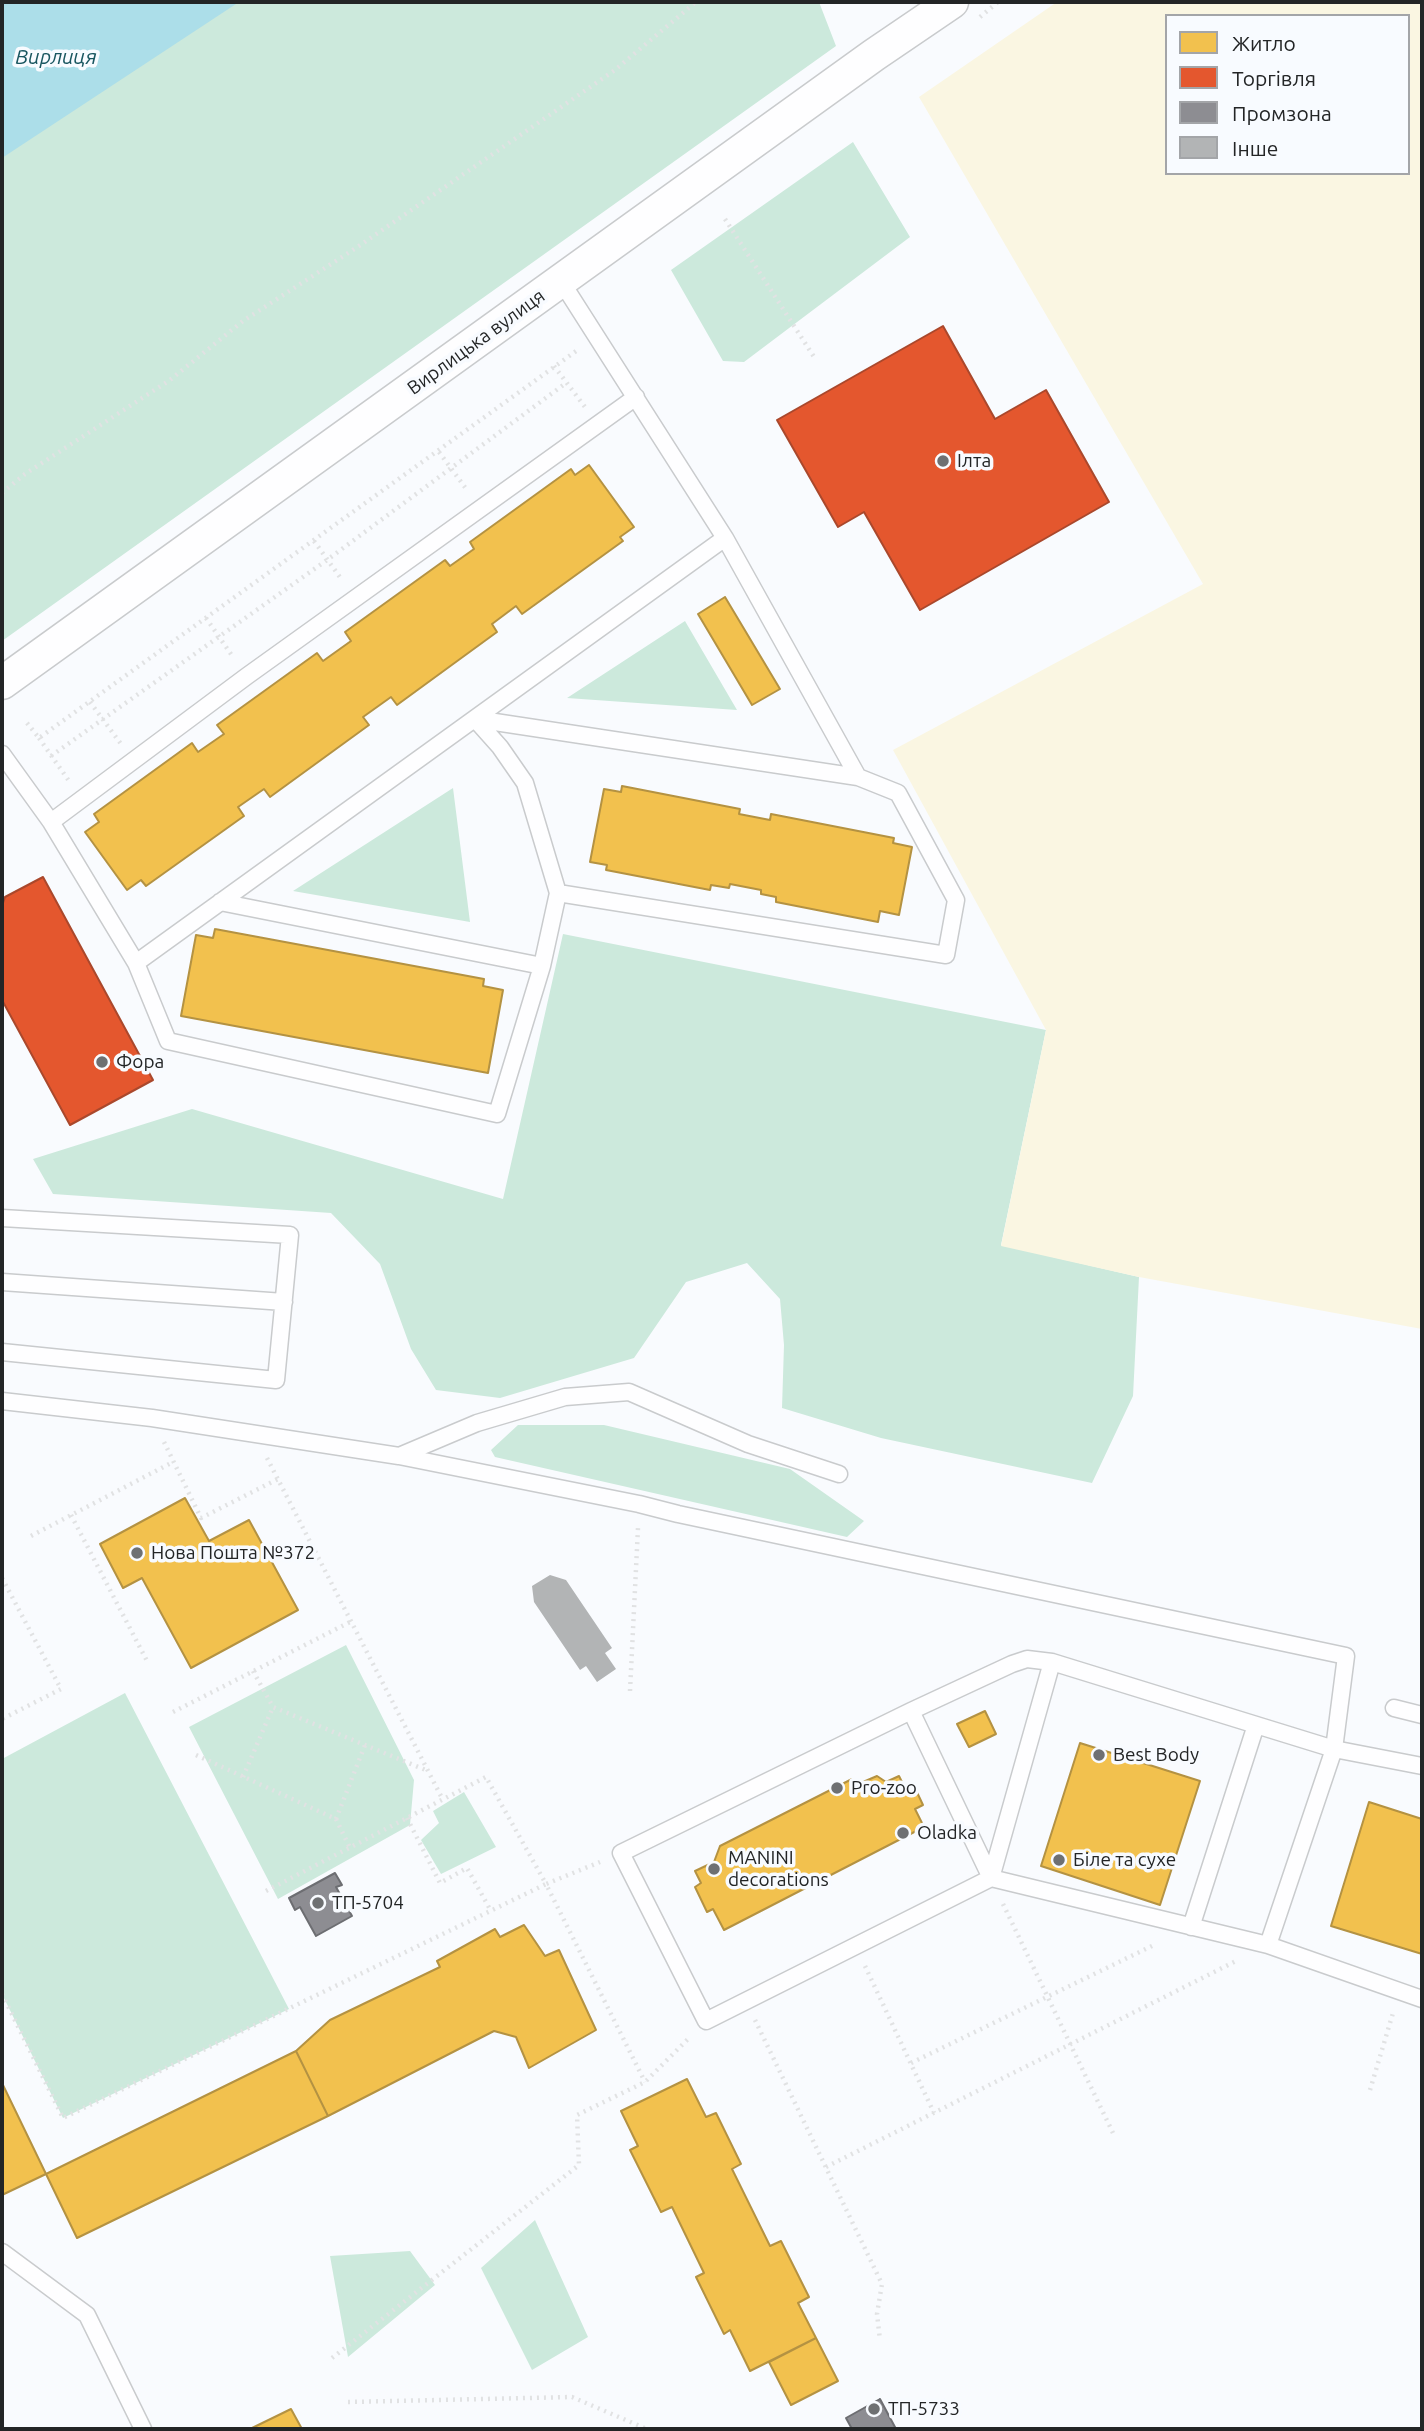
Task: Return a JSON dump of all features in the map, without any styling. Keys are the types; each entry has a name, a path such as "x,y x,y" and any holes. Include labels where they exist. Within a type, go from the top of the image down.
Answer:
{"street":[{"name":"Вирлицька вулиця","path":"2,683 951,2"}],"lane":[{"path":"561,282 725,538 858,777"},
{"path":"51,822 247,676 636,397"},
{"path":"136,963 725,538"},
{"path":"475,719 858,777 898,793 956,900 946,956 558,893"},
{"path":"2,754 51,822 136,963 168,1041 497,1114 542,967 558,893 524,783 500,747 475,719"},
{"path":"220,902 542,967"},
{"path":"2,1219 289,1235 276,1380 2,1352"},
{"path":"2,1282 284,1302"},
{"path":"399,1456 477,1423 565,1397 629,1392 748,1444 839,1474"},
{"path":"2,1401 152,1418 399,1456 639,1504 1346,1656 1334,1749 1268,1945"},
{"path":"1422,1766 1334,1749 1052,1662 1027,1660 1012,1664 911,1711 621,1853 706,2021 991,1878 1268,1945 1422,1999"},
{"path":"991,1878 1052,1662"},
{"path":"1394,1708 1422,1715"},
{"path":"911,1711 991,1878"},
{"path":"1191,1927 1256,1725"},
{"path":"2,2252 88,2315 143,2429"}],"path":[{"path":"2,493 25,474 170,380 243,321 359,246 615,70 696,2"},
{"path":"724,219 817,360"},
{"path":"39,738 597,336"},
{"path":"554,366 598,424"},
{"path":"51,756 327,560 566,383"},
{"path":"439,452 481,508"},
{"path":"314,541 356,598"},
{"path":"205,618 247,676"},
{"path":"90,702 132,760"},
{"path":"27,723 81,798"},
{"path":"152,1418 201,1518 278,1479"},
{"path":"255,1434 443,1800"},
{"path":"31,1536 173,1462"},
{"path":"630,1691 639,1504"},
{"path":"71,1515 147,1661"},
{"path":"2,1578 61,1689 2,1720"},
{"path":"173,1712 352,1621"},
{"path":"253,1671 273,1707 429,1771"},
{"path":"243,1777 273,1707"},
{"path":"336,1819 365,1745"},
{"path":"196,1755 336,1819 350,1848"},
{"path":"265,1891 486,1777 546,1884 645,2082"},
{"path":"407,1818 440,1883 467,1868 491,1911"},
{"path":"2,1994 63,2118 546,1884 621,1853"},
{"path":"991,1878 1113,2133"},
{"path":"911,2063 1191,1927"},
{"path":"826,2167 1268,1945"},
{"path":"856,1946 934,2113"},
{"path":"1370,2090 1400,1991"},
{"path":"746,2001 882,2284 877,2314 880,2340"},
{"path":"332,2358 579,2165 577,2115 645,2082 706,2021"},
{"path":"348,2402 572,2397 647,2429"}],"green space":[{"path":"217,2 819,2 836,46 2,641 2,115"},
{"path":"853,142 910,237 744,362 723,361 671,270"},
{"path":"685,621 737,710 567,698"},
{"path":"453,788 470,922 293,891"},
{"path":"563,934 1046,1030 1001,1245 1139,1277 1133,1396 1092,1483 881,1438 782,1408 784,1345 780,1299 747,1263 686,1282 634,1358 500,1398 436,1390 411,1349 380,1264 331,1213 53,1194 33,1159 192,1109 503,1199"},
{"path":"518,1425 604,1425 790,1469 864,1521 847,1537 495,1457 491,1450"},
{"path":"346,1645 414,1780 410,1825 278,1899 189,1727"},
{"path":"125,1693 289,2009 63,2118 2,1994 2,1759"},
{"path":"464,1792 496,1847 441,1874 421,1840 439,1823 433,1811"},
{"path":"535,2220 588,2337 532,2370 481,2268"},
{"path":"410,2251 435,2285 348,2357 330,2256"}],"sand":[{"path":"1057,2 1422,2 1422,1329 1139,1277 1001,1246 1046,1030 893,750 1203,584 919,97"}],"water":[{"name":"Вирлиця","path":"2,2 239,2 2,158"}],"building: Житло":[{"path":"589,465 634,527 620,537 623,541 522,614 516,606 492,624 497,632 397,705 391,697 363,717 369,725 270,797 264,789 238,807 244,816 146,886 141,880 127,890 85,832 99,822 94,814 192,743 198,752 224,734 217,725 317,653 323,661 351,641 345,632 445,560 450,566 474,549 470,542 571,469 575,475"},
{"path":"725,597 780,689 752,705 698,614"},
{"path":"622,786 740,809 739,814 770,820 771,814 894,838 893,843 912,847 899,915 880,911 878,922 776,902 776,897 761,894 761,890 730,884 729,888 711,885 710,890 606,870 607,865 590,862 604,789 621,792"},
{"path":"215,929 484,979 483,986 503,990 488,1073 181,1016 196,935 213,938"},
{"path":"185,1498 209,1541 249,1520 298,1610 191,1668 142,1578 123,1588 100,1544"},
{"path":"985,1711 996,1734 969,1747 957,1724"},
{"path":"1080,1743 1200,1781 1160,1905 1041,1866"},
{"path":"877,1776 886,1782 899,1776 907,1792 915,1788 923,1805 915,1809 924,1827 724,1930 713,1909 707,1912 695,1887 701,1883 695,1871 714,1862 720,1846 852,1779 856,1785"},
{"path":"1369,1802 1422,1819 1422,1954 1331,1926"},
{"path":"524,1925 545,1956 559,1950 596,2030 529,2068 516,2037 494,2031 328,2116 296,2051 330,2020 440,1967 437,1961 495,1929 500,1937"},
{"path":"296,2051 328,2116 77,2238 46,2174"},
{"path":"687,2079 706,2117 716,2113 741,2164 732,2169 770,2246 781,2241 809,2297 798,2303 816,2338 750,2371 730,2330 724,2334 696,2277 704,2273 672,2207 661,2212 630,2150 638,2146 621,2111"},
{"path":"2,2083 46,2174 2,2195"},
{"path":"816,2338 838,2381 791,2405 769,2362"},
{"path":"291,2409 302,2429 250,2429"}],"building: Торгівля":[{"name":"Ілта","path":"943,326 995,419 1046,390 1109,502 920,610 864,512 838,527 777,420"},
{"path":"43,877 153,1080 70,1125 2,1000 2,906 5,897"}],"building: Промзона":[{"name":"ТП-5704","path":"335,1873 342,1885 336,1887 352,1916 316,1936 300,1907 295,1910 289,1898"},
{"name":"ТП-5733","path":"880,2399 896,2429 852,2429 846,2418"}],"building: Інше":[{"path":"550,1575 566,1580 612,1648 605,1653 616,1669 597,1682 586,1666 580,1670 534,1602 532,1586"}],"place":[{"name":"Ілта","path":"943,461"},
{"name":"Фора","path":"102,1062"},
{"name":"Нова Пошта №372","path":"137,1553"},
{"name":"Best Body","path":"1099,1755"},
{"name":"Pro-zoo","path":"837,1788"},
{"name":"Oladka","path":"903,1833"},
{"name":"Біле та сухе","path":"1059,1860"},
{"name":"MANINI decorations","path":"714,1869"},
{"name":"ТП-5704","path":"318,1903"},
{"name":"ТП-5733","path":"874,2409"}]}
